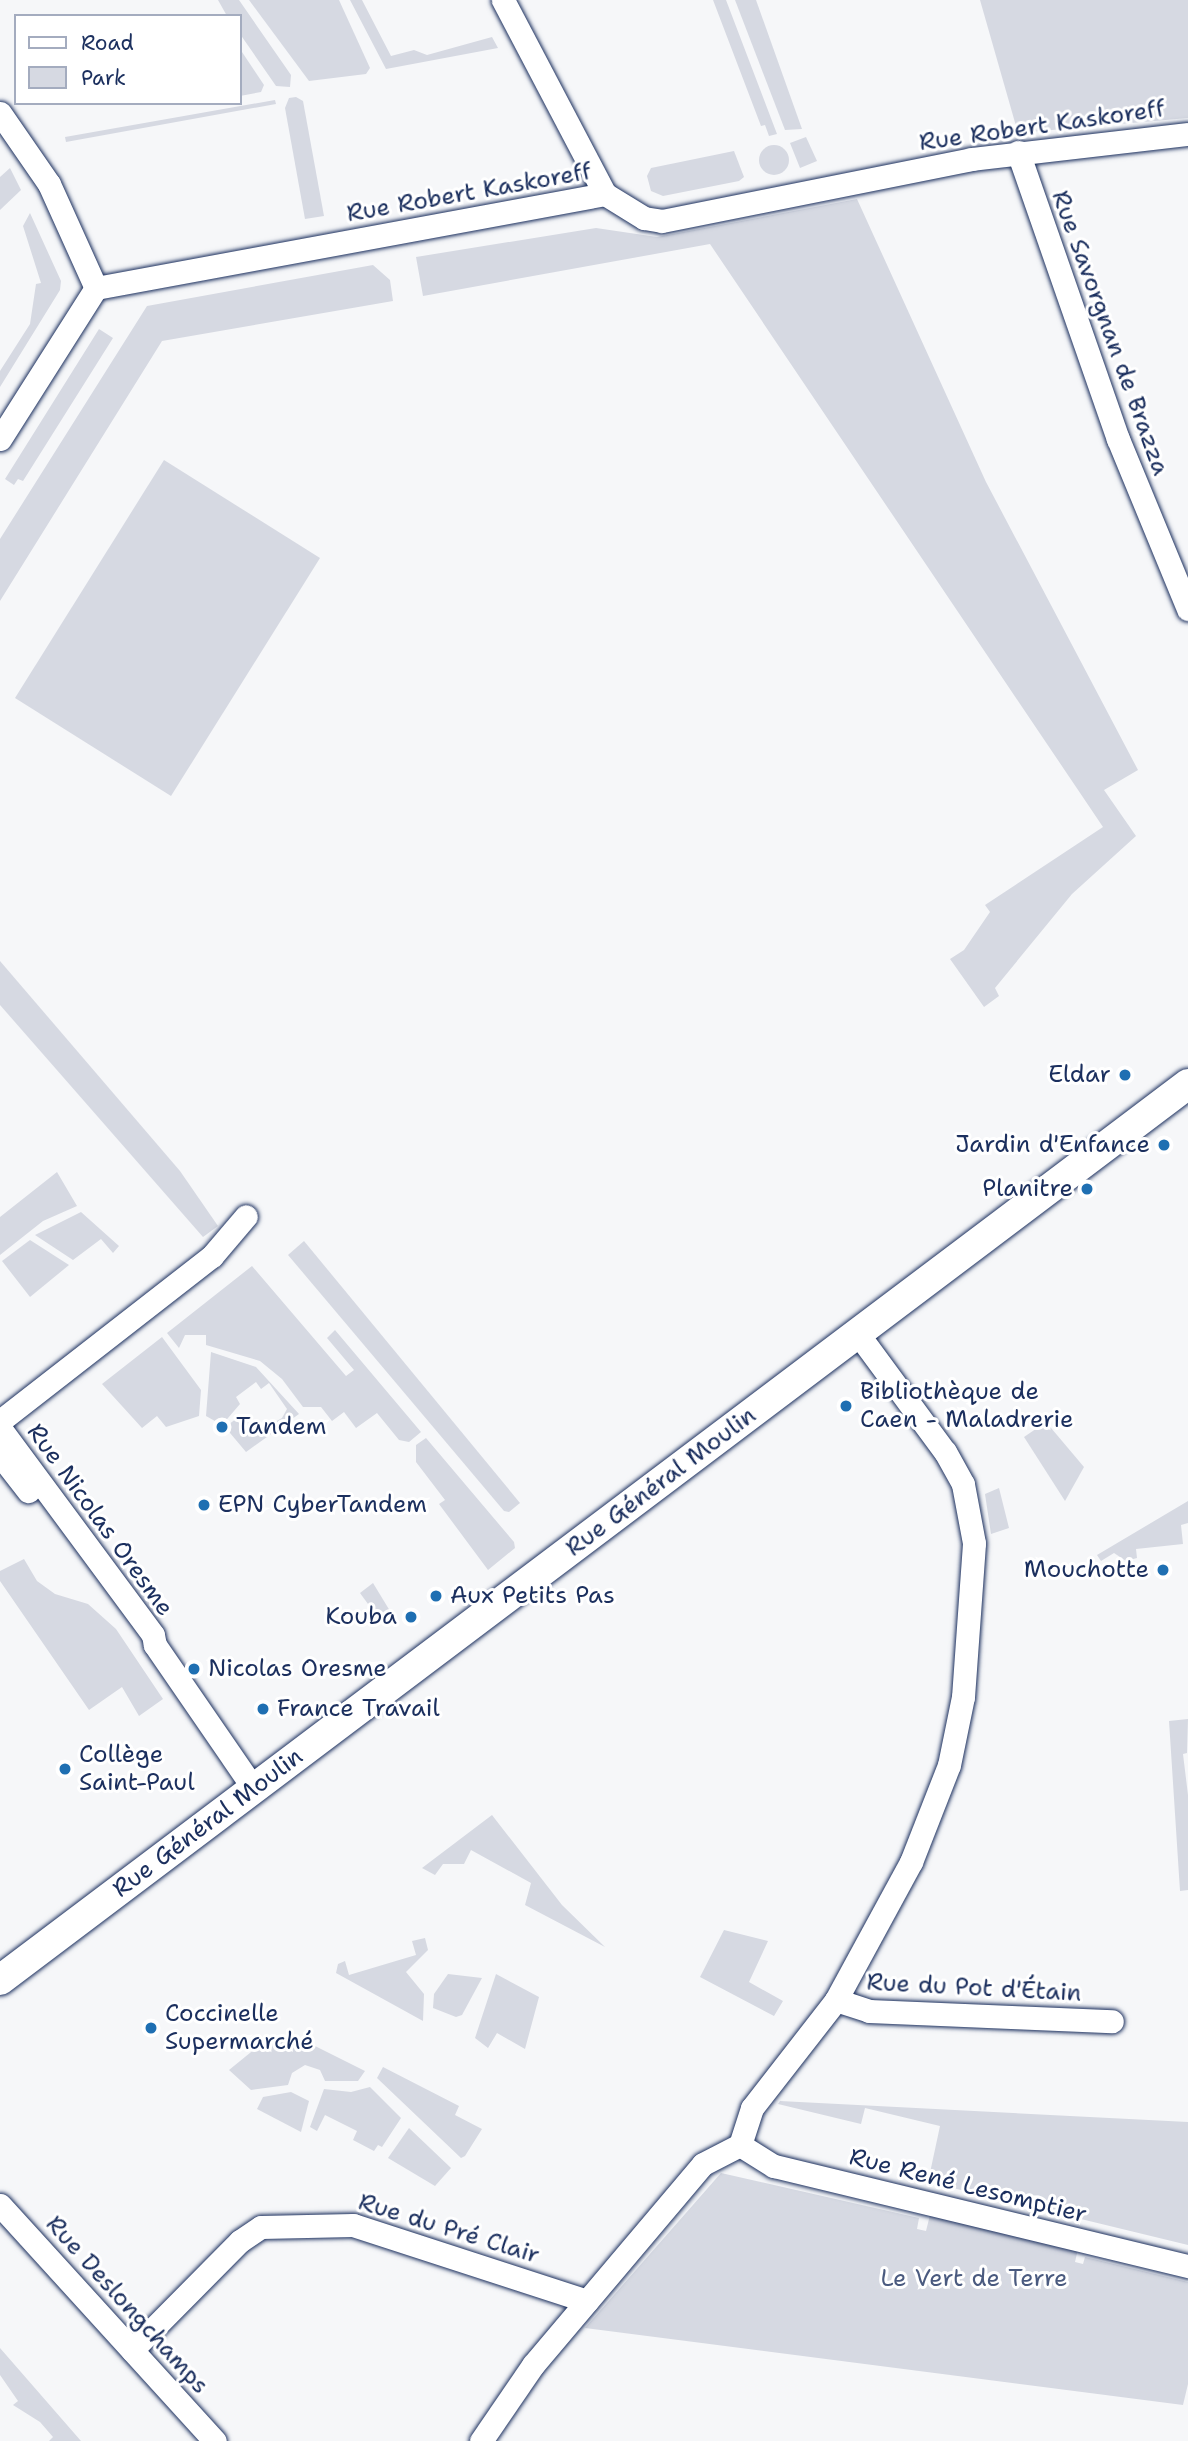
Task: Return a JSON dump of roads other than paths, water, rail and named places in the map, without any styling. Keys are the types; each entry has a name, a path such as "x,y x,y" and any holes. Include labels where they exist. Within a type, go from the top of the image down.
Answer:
{"main road":[{"name":"Rue Général Moulin","path":"0,1980 1188,1084"}],"street":[{"path":"503,0 605,194"},
{"path":"0,113 49,184 96,288 0,439"},
{"name":"Rue Robert Kaskoreff","path":"96,288 605,194 644,218 662,221 1018,152 1188,134"},
{"name":"Rue Savorgnan de Brazza","path":"1018,152 1118,439 1188,608"},
{"path":"0,1421 212,1256 246,1216"},
{"name":"Rue du Pot d'Étain","path":"740,2146 752,2108 836,2000 911,1862 949,1765 963,1697 974,1568 973,1526 963,1483 858,1334"},
{"name":"Rue Nicolas Oresme","path":"0,1428 114,1579 153,1635 155,1645 254,1788"},
{"name":"Rue Nicolas Oresme","path":"0,1455 142,1640 155,1645"},
{"name":"Rue du Pot d'Étain","path":"836,2000 869,2011 1112,2021"},
{"path":"481,2441 533,2365 703,2164 740,2146"},
{"name":"Rue René Lesomptier","path":"740,2146 774,2166 1188,2266"},
{"name":"Rue Deslongchamps","path":"0,2205 215,2441"},
{"name":"Rue du Pré Clair","path":"132,2350 240,2241 261,2227 353,2225 587,2301"}],"place":[{"name":"Eldar","path":"1125,1075"},
{"name":"Jardin d'Enfance","path":"1164,1145"},
{"name":"Planitre","path":"1087,1189"},
{"name":"Bibliothèque de Caen - Maladrerie","path":"846,1406"},
{"name":"Tandem","path":"222,1427"},
{"name":"EPN CyberTandem","path":"204,1505"},
{"name":"Mouchotte","path":"1163,1570"},
{"name":"Aux Petits Pas","path":"436,1596"},
{"name":"Kouba","path":"411,1617"},
{"name":"Nicolas Oresme","path":"194,1669"},
{"name":"France Travail","path":"263,1709"},
{"name":"Collège Saint-Paul","path":"65,1769"},
{"name":"Coccinelle Supermarché","path":"151,2028"}],"park label":[{"name":"Le Vert de Terre","path":"974,2279"}]}
